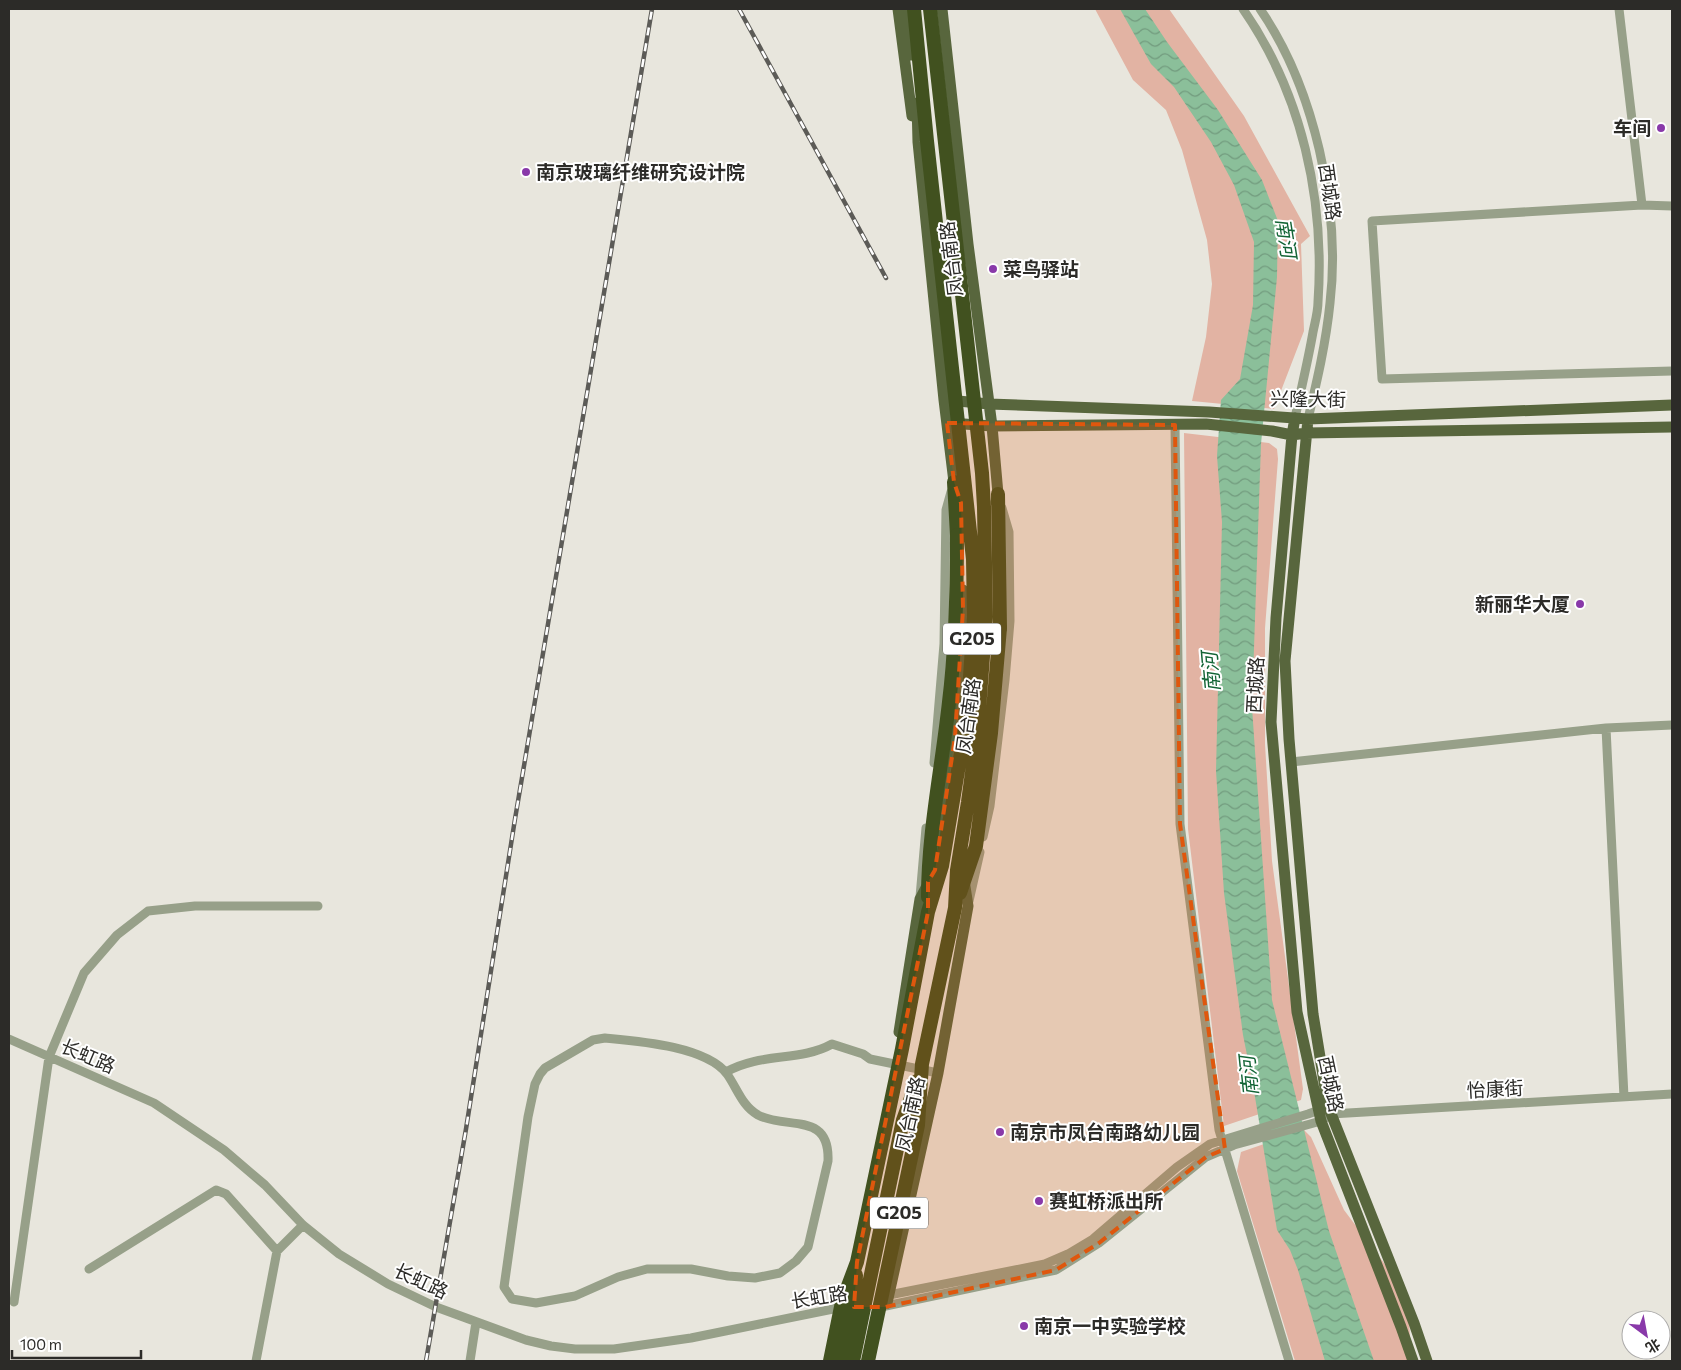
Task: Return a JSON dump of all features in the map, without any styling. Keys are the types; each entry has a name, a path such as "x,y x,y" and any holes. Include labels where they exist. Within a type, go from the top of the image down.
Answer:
{"highway":[{"name":"凤台南路","path":"857,1262 902,1049 928,912 942,866 963,741 974,617 973,559 914,9"},
{"name":"凤台南路","path":"868,1361 918,1125 922,1064 961,907 957,870 977,736 986,617 982,473 930,9"},
{"path":"928,912 928,867 931,834 943,752 953,658 957,535 954,482"},
{"path":"961,907 976,846 991,733 1000,628 998,494"},
{"path":"853,1361 903,1120 922,1064"},
{"path":"830,1361 842,1302 857,1262"},
{"path":"843,1361 855,1300 857,1262"}],"main road":[{"name":"凤台南路","path":"898,9 910,106 918,142"},
{"name":"凤台南路","path":"830,1361 844,1307 893,1065 920,899 935,870 955,737 960,679 963,609 961,503 954,482 944,400 918,142 918,104 907,9"},
{"name":"凤台南路","path":"875,1361 885,1307 938,1073 961,907 963,875 992,686 995,608 993,517 998,494 992,426 968,244 942,9"},
{"name":"兴隆大街","path":"944,400 989,404 1209,412 1308,419 1672,405"},
{"name":"西城路","path":"1295,418 1276,618 1271,722 1297,1012 1320,1115 1413,1361"},
{"name":"西城路","path":"1308,419 1285,661 1291,762 1320,1115 1414,1323 1427,1361"},
{"name":"兴隆大街","path":"947,423 992,426 1206,424 1292,435 1306,433 1672,427"}],"street":[{"name":"西城路","path":"1243,9 1272,56 1290,94 1304,139 1314,188 1319,244 1318,303 1295,418"},
{"name":"西城路","path":"1260,9 1284,50 1301,89 1316,135 1326,185 1332,240 1331,302 1323,353 1308,419"},
{"path":"1619,9 1642,205"},
{"path":"1672,206 1642,205 1372,220 1382,378 1672,372"},
{"path":"1310,350 1316,358 1323,353"},
{"path":"1175,425 1180,824 1219,1130 1290,1361"},
{"path":"920,899 923,846 935,760 944,644 946,510 954,482"},
{"path":"961,907 990,806 1005,680 1010,621 1009,532 998,494"},
{"path":"1291,762 1606,728 1672,724"},
{"path":"1606,728 1624,1097"},
{"path":"14,1302 49,1057 84,973 117,935 148,911 195,906 318,906"},
{"path":"605,1038 638,1041 684,1049 704,1058 726,1072 748,1109 768,1119 804,1124 818,1131 825,1141 828,1161 808,1247 796,1261 780,1273 755,1278 728,1276 691,1269 647,1269 618,1277 575,1296 536,1303 512,1299 504,1287 511,1232 535,1084 545,1068 593,1040 605,1038"},
{"name":"长虹路","path":"9,1039 146,1099 162,1108 224,1150 265,1185 303,1225 339,1254 388,1284 436,1307 526,1340 576,1350 614,1349 691,1338 844,1307 885,1307 1056,1270 1099,1243 1224,1144"},
{"path":"726,1072 738,1065 763,1058 794,1055 823,1049 832,1044 863,1054 870,1059 938,1073"},
{"name":"怡康街","path":"1224,1144 1320,1115 1672,1094"},
{"path":"889,1295 1045,1264 1068,1254 1093,1239 1178,1167 1210,1144 1224,1144"},
{"path":"89,1269 216,1190 226,1194 277,1251"},
{"path":"256,1361 277,1251 303,1225"},
{"path":"470,1361 476,1322"}],"highlighted area":[{"path":"947,423 1175,425 1180,824 1225,1149 1206,1157 1099,1243 1056,1270 885,1307 854,1307 857,1262 928,912 928,882 935,870 955,737 963,609 961,503 954,482"}],"shaded area":[{"path":"1095,9 1169,9 1244,116 1310,236 1301,244 1304,331 1274,409 1192,401 1206,337 1212,284 1207,240 1182,150 1166,110 1133,80"},
{"path":"1184,433 1269,443 1277,449 1278,459 1265,628 1265,744 1272,861 1303,1089 1301,1100 1224,1126 1188,829"},
{"path":"1304,1130 1311,1137 1344,1210 1408,1295 1411,1361 1295,1361 1237,1171 1241,1152"}],"water":[{"path":"1120,9 1145,9 1167,42 1218,110 1262,180 1278,221 1277,277 1261,444 1252,707 1272,1000 1329,1231 1374,1361 1325,1361 1298,1270 1290,1250 1277,1230 1243,1035 1224,893 1216,771 1222,522 1217,456 1221,400 1240,379 1253,305 1254,242 1234,185 1211,142 1174,87 1151,64"}],"railway":[{"path":"426,1361 466,1129 515,819 652,9"},
{"path":"739,9 886,278"}],"place":[{"name":"车间","path":"1661,128"},
{"name":"南京玻璃纤维研究设计院","path":"526,172"},
{"name":"菜鸟驿站","path":"993,269"},
{"name":"新丽华大厦","path":"1580,604"},
{"name":"南京市凤台南路幼儿园","path":"1000,1132"},
{"name":"赛虹桥派出所","path":"1039,1201"},
{"name":"南京一中实验学校","path":"1024,1326"}],"water label":[{"name":"南河","path":"1286,238"},
{"name":"南河","path":"1211,672"},
{"name":"南河","path":"1249,1076"}]}
